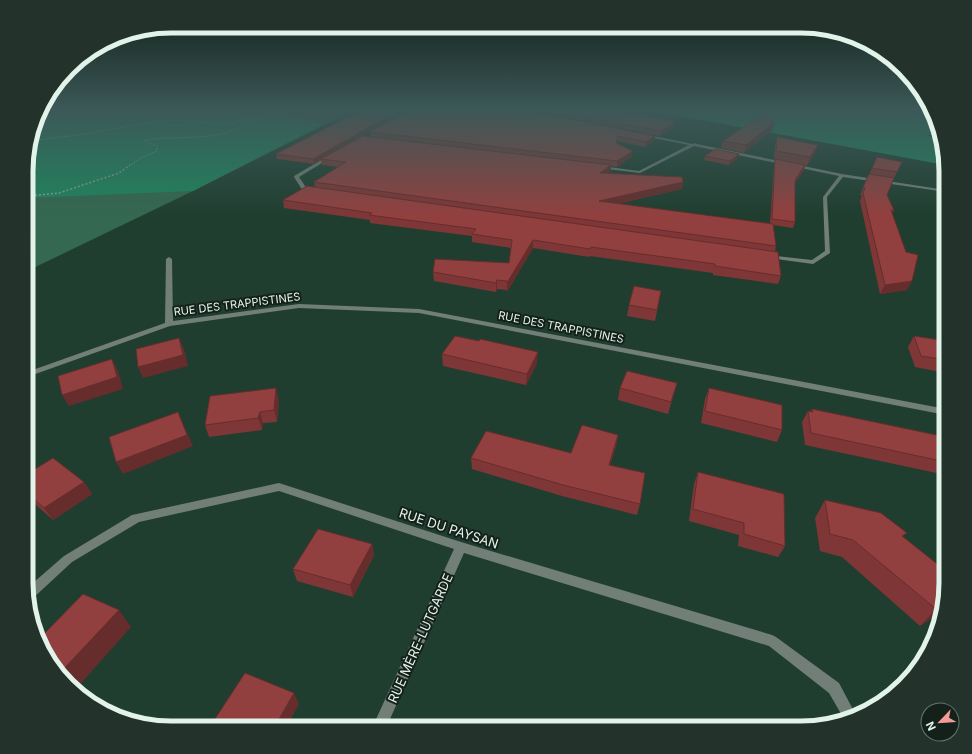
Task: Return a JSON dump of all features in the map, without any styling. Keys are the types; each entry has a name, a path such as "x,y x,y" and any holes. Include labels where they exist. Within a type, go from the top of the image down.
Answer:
{"street":[{"path":"594,166 640,172 691,146"},
{"path":"706,146 842,174 939,190"},
{"path":"321,192 305,190 296,177 335,154"},
{"path":"766,256 813,262 828,252 824,197 842,174"},
{"name":"RUE DES TRAPPISTINES","path":"169,259 169,324"},
{"name":"RUE DES TRAPPISTINES","path":"33,373 169,324 299,306 419,311 939,411"},
{"name":"RUE DU PAYSAN","path":"33,591 68,559 136,518 278,487 461,547 772,640 834,688 849,713"},
{"name":"RUE MÈRE-LUTGARDE","path":"382,721 461,547"}],"path":[{"path":"33,195 59,193 123,171 141,158 157,151 157,146"}],"green space":[{"path":"36,146 282,146 33,268 33,171"},
{"path":"36,146 281,146 193,191 33,198 33,171"},
{"path":"844,146 936,146 939,164"}],"building":[{"path":"291,146 336,146 313,159 276,154"},
{"path":"344,146 450,146 611,165 600,173 682,177 683,182 599,201 773,224 776,246 314,182 346,162 321,159"},
{"path":"491,146 623,146 633,151 617,161"},
{"path":"776,146 817,146 810,157 776,151"},
{"path":"715,149 739,154 730,161 705,156"},
{"path":"877,157 902,162 897,172 872,168"},
{"path":"775,159 805,165 795,180 795,222 772,219"},
{"path":"869,174 894,178 887,195 894,210 891,210 906,252 918,255 912,281 885,285 863,193 865,188 863,187"},
{"path":"307,186 778,252 781,276 715,266 715,264 591,247 590,249 533,240 507,283 507,281 497,280 496,283 433,272 435,259 509,263 512,240 472,234 476,229 369,215 372,213 283,200"},
{"path":"634,286 661,291 657,310 629,305"},
{"path":"455,336 479,341 480,339 538,352 527,374 442,354"},
{"path":"914,336 939,340 939,359 921,356"},
{"path":"179,338 183,355 138,367 136,349"},
{"path":"112,359 117,377 62,395 58,376"},
{"path":"627,371 677,383 671,402 620,388"},
{"path":"276,388 274,410 260,412 258,418 205,425 210,396"},
{"path":"709,388 782,405 782,430 705,411"},
{"path":"812,409 939,436 939,460 811,433 808,411 813,412"},
{"path":"178,412 187,435 116,462 109,437"},
{"path":"582,425 618,435 609,465 645,473 640,504 563,485 471,458 486,431 571,453"},
{"path":"53,458 84,482 44,508 33,498 33,470"},
{"path":"698,472 784,494 785,546 744,534 744,523 693,509"},
{"path":"825,500 881,513 907,533 902,536 939,565 939,592 936,609 853,540 830,534"},
{"path":"318,529 372,544 350,585 293,569"},
{"path":"83,594 119,610 63,670 56,660 43,635"},
{"path":"245,673 294,693 278,721 214,721"}]}
